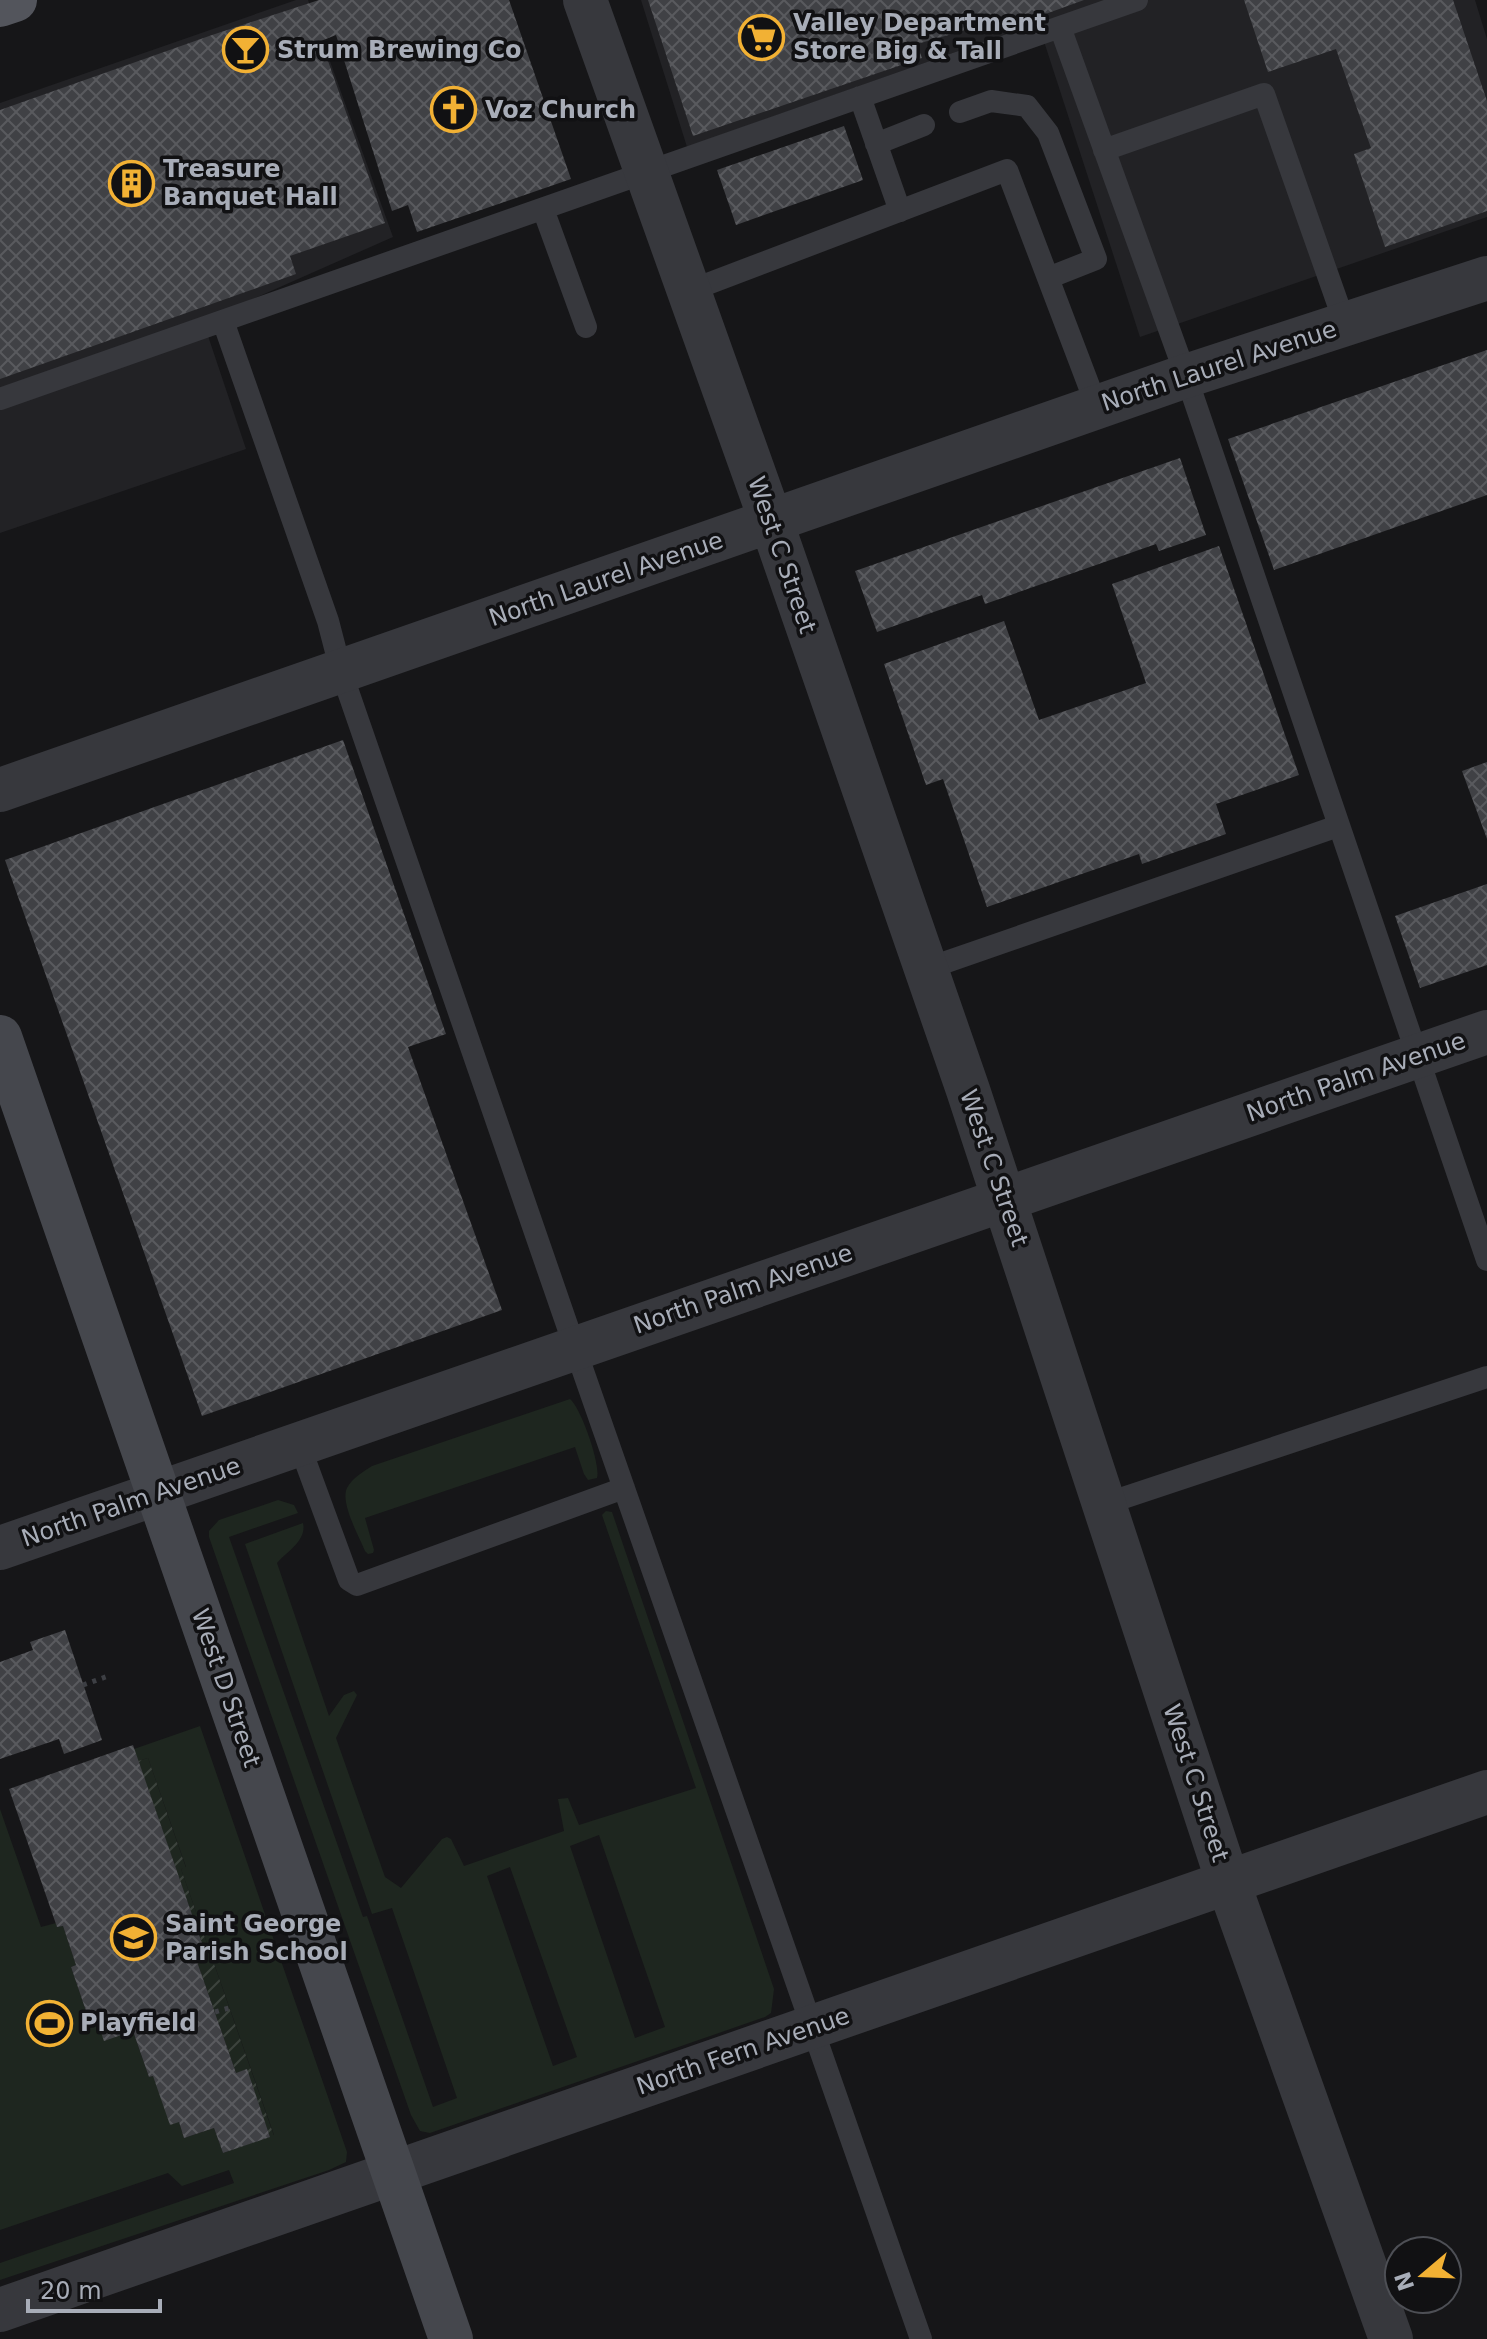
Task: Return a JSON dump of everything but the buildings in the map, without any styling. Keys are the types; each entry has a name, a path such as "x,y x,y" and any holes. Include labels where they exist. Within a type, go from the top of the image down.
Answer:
{"main road":[{"path":"0,5 15,0"},
{"name":"West D Street","path":"0,1037 451,2339"}],"street":[{"name":"West C Street","path":"585,0 771,521 1005,1198 1228,1882 1391,2339"},
{"name":"North Laurel Avenue","path":"0,790 1186,376 1487,278"},
{"name":"North Palm Avenue","path":"0,1548 1487,1032"},
{"name":"North Fern Avenue","path":"0,2310 1487,1792"}],"lane":[{"path":"0,399 1137,0"},
{"path":"1060,27 1186,376 1487,1260"},
{"path":"1104,150 1264,94 1345,324"},
{"path":"860,97 900,211"},
{"path":"960,112 991,101 1027,106 1048,133 1096,259 1048,278"},
{"path":"876,144 924,125"},
{"path":"689,291 1007,170 1097,407"},
{"path":"543,209 586,327"},
{"path":"223,321 575,1348 921,2339"},
{"path":"926,969 1338,826"},
{"path":"1105,1504 1487,1377"},
{"path":"299,1444 349,1580 357,1585 624,1488"}],"path":[{"path":"83,1685 111,1675"},
{"path":"215,2012 229,2008"}],"shaded area":[{"path":"296,0 308,0 393,237 203,321 246,449 0,533 0,103"},
{"path":"641,0 1475,0 1487,39 1487,217 1140,337 1038,23 687,147"},
{"path":"570,1399 589,1437 597,1478 588,1480 575,1447 365,1518 374,1550 368,1554 365,1551 346,1502 347,1488 358,1476 372,1466"},
{"path":"278,1500 294,1505 298,1513 229,1537 433,2107 457,2098 392,1908 372,1914 245,1544 303,1523 299,1540 277,1563 329,1716 344,1695 354,1691 357,1695 336,1738 385,1877 401,1888 447,1837 451,1839 464,1866 564,1831 558,1799 568,1798 579,1825 696,1788 602,1515 606,1511 612,1512 774,1989 771,2013 430,2133 420,2131 411,2115 209,1537 209,1531 219,1520","holes":["599,1835 665,2027 635,2038 570,1846","510,1867 577,2057 553,2066 487,1876"]},
{"path":"200,1726 347,2152 346,2162 0,2280 0,2263 234,2183 229,2170 182,2186 168,2173 0,2230 0,1809 41,1927 56,1923 57,1927 63,1926 76,1965 71,1967 87,2014 94,2012 133,2031 149,2077 153,2076 179,2122 184,2138 214,2128 223,2153 274,2135 181,1869 186,1867 148,1758 138,1761 134,1749"},
{"path":"148,1758 186,1868 181,1869 274,2136 270,2137 247,2070 236,2073 194,1953 204,1949 138,1761"}],"place":[{"name":"Valley Department Store Big & Tall","path":"762,37"},
{"name":"Strum Brewing Co","path":"246,50"},
{"name":"Voz Church","path":"454,110"},
{"name":"Treasure Banquet Hall","path":"132,183"},
{"name":"Saint George Parish School","path":"134,1938"},
{"name":"Playfield","path":"49,2023"}]}
